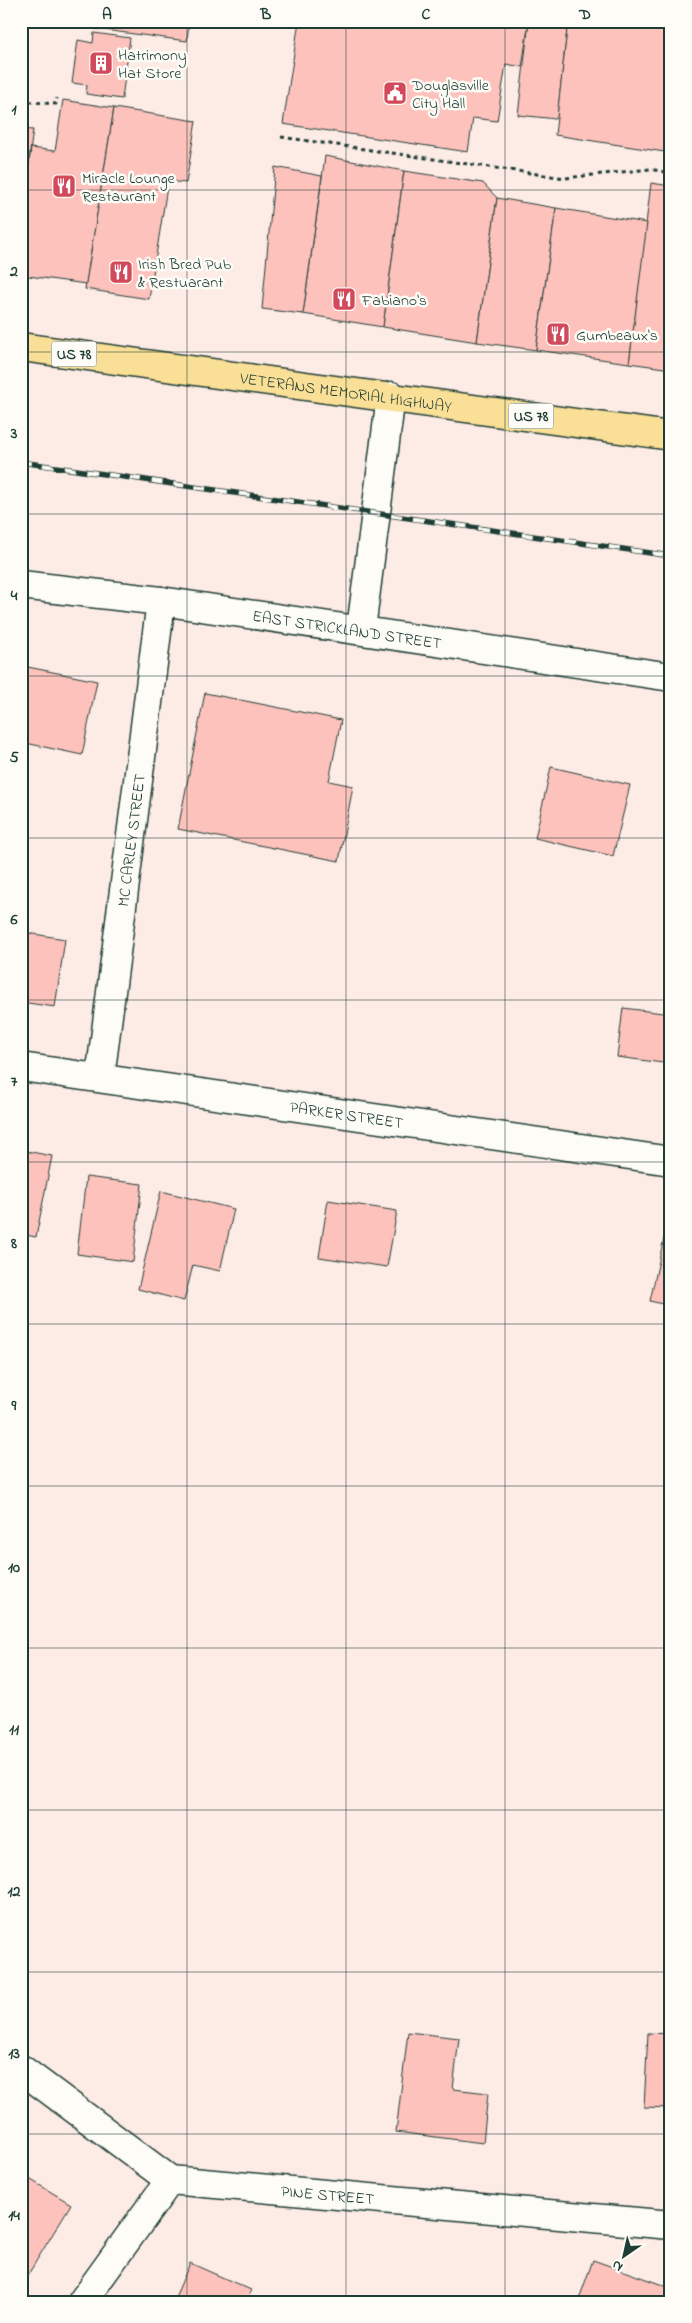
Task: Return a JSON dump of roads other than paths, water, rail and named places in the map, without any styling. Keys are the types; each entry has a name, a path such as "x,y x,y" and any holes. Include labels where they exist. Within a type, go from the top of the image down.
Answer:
{"main road":[{"name":"VETERANS MEMORIAL HIGHWAY","path":"21,347 391,396 671,436"}],"street":[{"path":"360,629 391,396"},
{"name":"EAST STRICKLAND STREET","path":"21,585 161,601 360,629 671,677"},
{"name":"MC CARLEY STREET","path":"100,1078 161,601"},
{"name":"PARKER STREET","path":"21,1067 671,1161"},
{"path":"21,2069 170,2180 82,2302"},
{"name":"PINE STREET","path":"170,2180 671,2225"}],"railway":[{"path":"21,462 671,556"}],"place":[{"name":"Hatrimony Hat Store","path":"101,63"},
{"name":"Douglasville City Hall","path":"395,93"},
{"name":"Miracle Lounge Restaurant","path":"64,186"},
{"name":"Irish Bred Pub & Restuarant","path":"121,272"},
{"name":"Fabiano's","path":"344,299"},
{"name":"Gumbeaux's","path":"558,334"}]}
